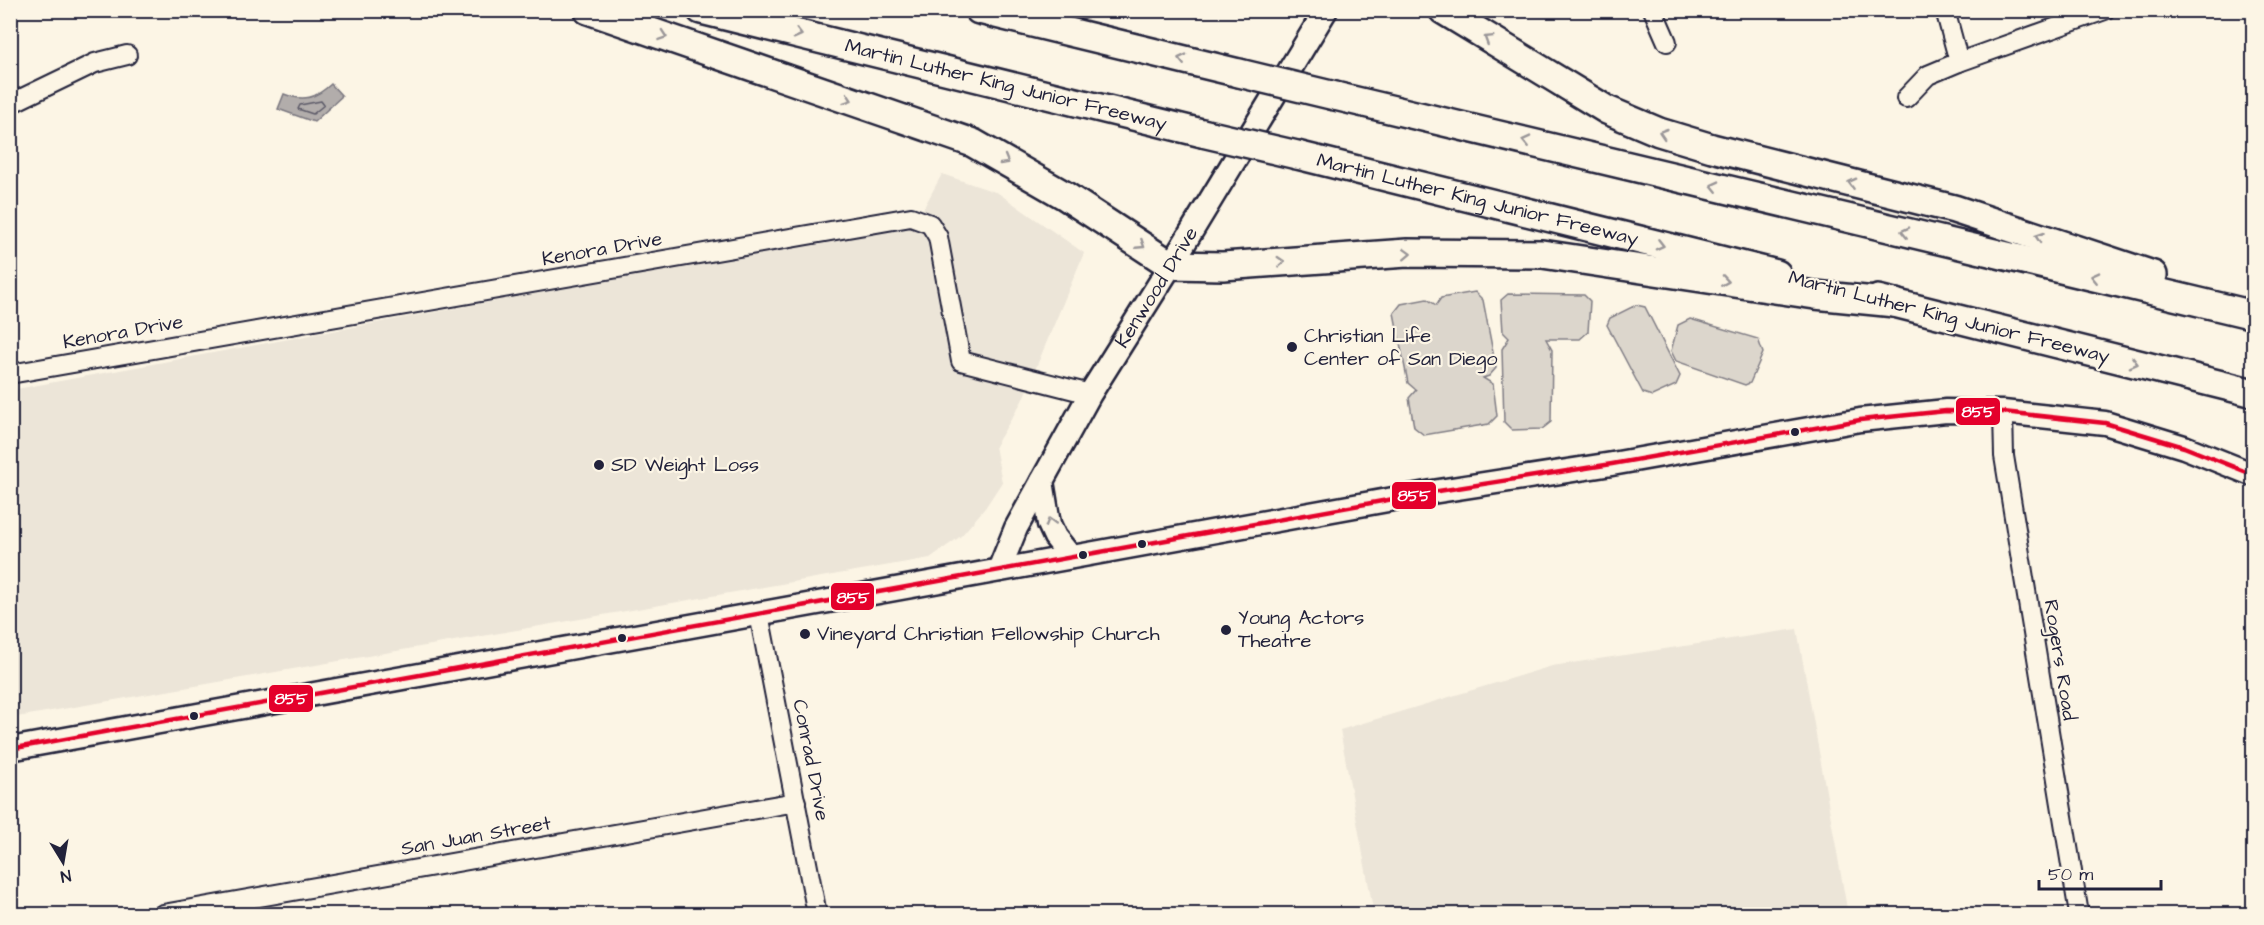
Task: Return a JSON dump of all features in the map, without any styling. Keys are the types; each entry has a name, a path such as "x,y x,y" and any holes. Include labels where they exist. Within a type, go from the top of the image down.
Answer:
{"highway":[{"path":"588,10 973,143 1064,195 1171,265 1223,266 1407,253 1542,254 1815,295 1895,303"},
{"name":"Martin Luther King Junior Freeway","path":"701,10 1297,155 2253,393"},
{"path":"979,10 2253,315"},
{"path":"1443,10 1607,111 1659,132 1712,148 1954,209 2253,310"}],"main road":[{"name":"Kenwood Drive","path":"999,570 1016,528 1090,394 1326,10"},
{"path":"10,749 1432,492 1612,464 1860,420 1946,411 2003,412 2105,423 2184,447 2253,475"},
{"path":"1042,481 1049,524 1055,537 1071,557"}],"street":[{"path":"1653,10 1667,42"},
{"path":"1945,10 1959,62"},
{"path":"1906,98 1928,75 2105,10"},
{"path":"10,104 95,63 127,55"},
{"name":"Kenora Drive","path":"10,374 911,218 930,224 938,237 961,361 1090,394"},
{"name":"Rogers Road","path":"2003,412 2004,456 2079,915"},
{"name":"Conrad Drive","path":"759,614 817,915"},
{"name":"San Juan Street","path":"163,915 796,802"}],"shaded area":[{"path":"942,174 998,193 1084,253 1022,401 995,446 1002,482 985,508 961,536 930,558 11,718 11,390 915,224"},
{"path":"1475,292 1483,300 1496,368 1489,376 1483,378 1493,384 1497,416 1489,424 1424,435 1414,427 1409,398 1416,390 1408,383 1394,313 1401,304 1427,299 1436,305 1441,298"},
{"path":"1508,294 1584,295 1590,301 1588,332 1580,339 1546,339 1552,350 1551,422 1542,429 1512,430 1504,422 1502,349 1509,338 1503,332 1501,300"},
{"path":"1636,305 1645,307 1680,376 1676,385 1652,396 1643,393 1607,325 1610,318"},
{"path":"1690,319 1758,339 1763,353 1750,383 1745,385 1676,361 1671,351 1678,325"},
{"path":"1797,629 1848,914 1374,914 1340,730 1552,666"}],"water":[{"path":"331,84 342,96 314,122 278,109 284,94 298,98 309,97 320,93"}],"transit line":[{"name":"855","path":"10,749 1432,492 1612,464 1860,420 1946,411 2003,412 2105,423 2184,447 2254,475"}],"place":[{"name":"Christian Life Center of San Diego","path":"1292,347"},
{"name":"SD Weight Loss","path":"599,465"},
{"name":"Young Actors Theatre","path":"1226,630"},
{"name":"Vineyard Christian Fellowship Church","path":"805,634"}]}
